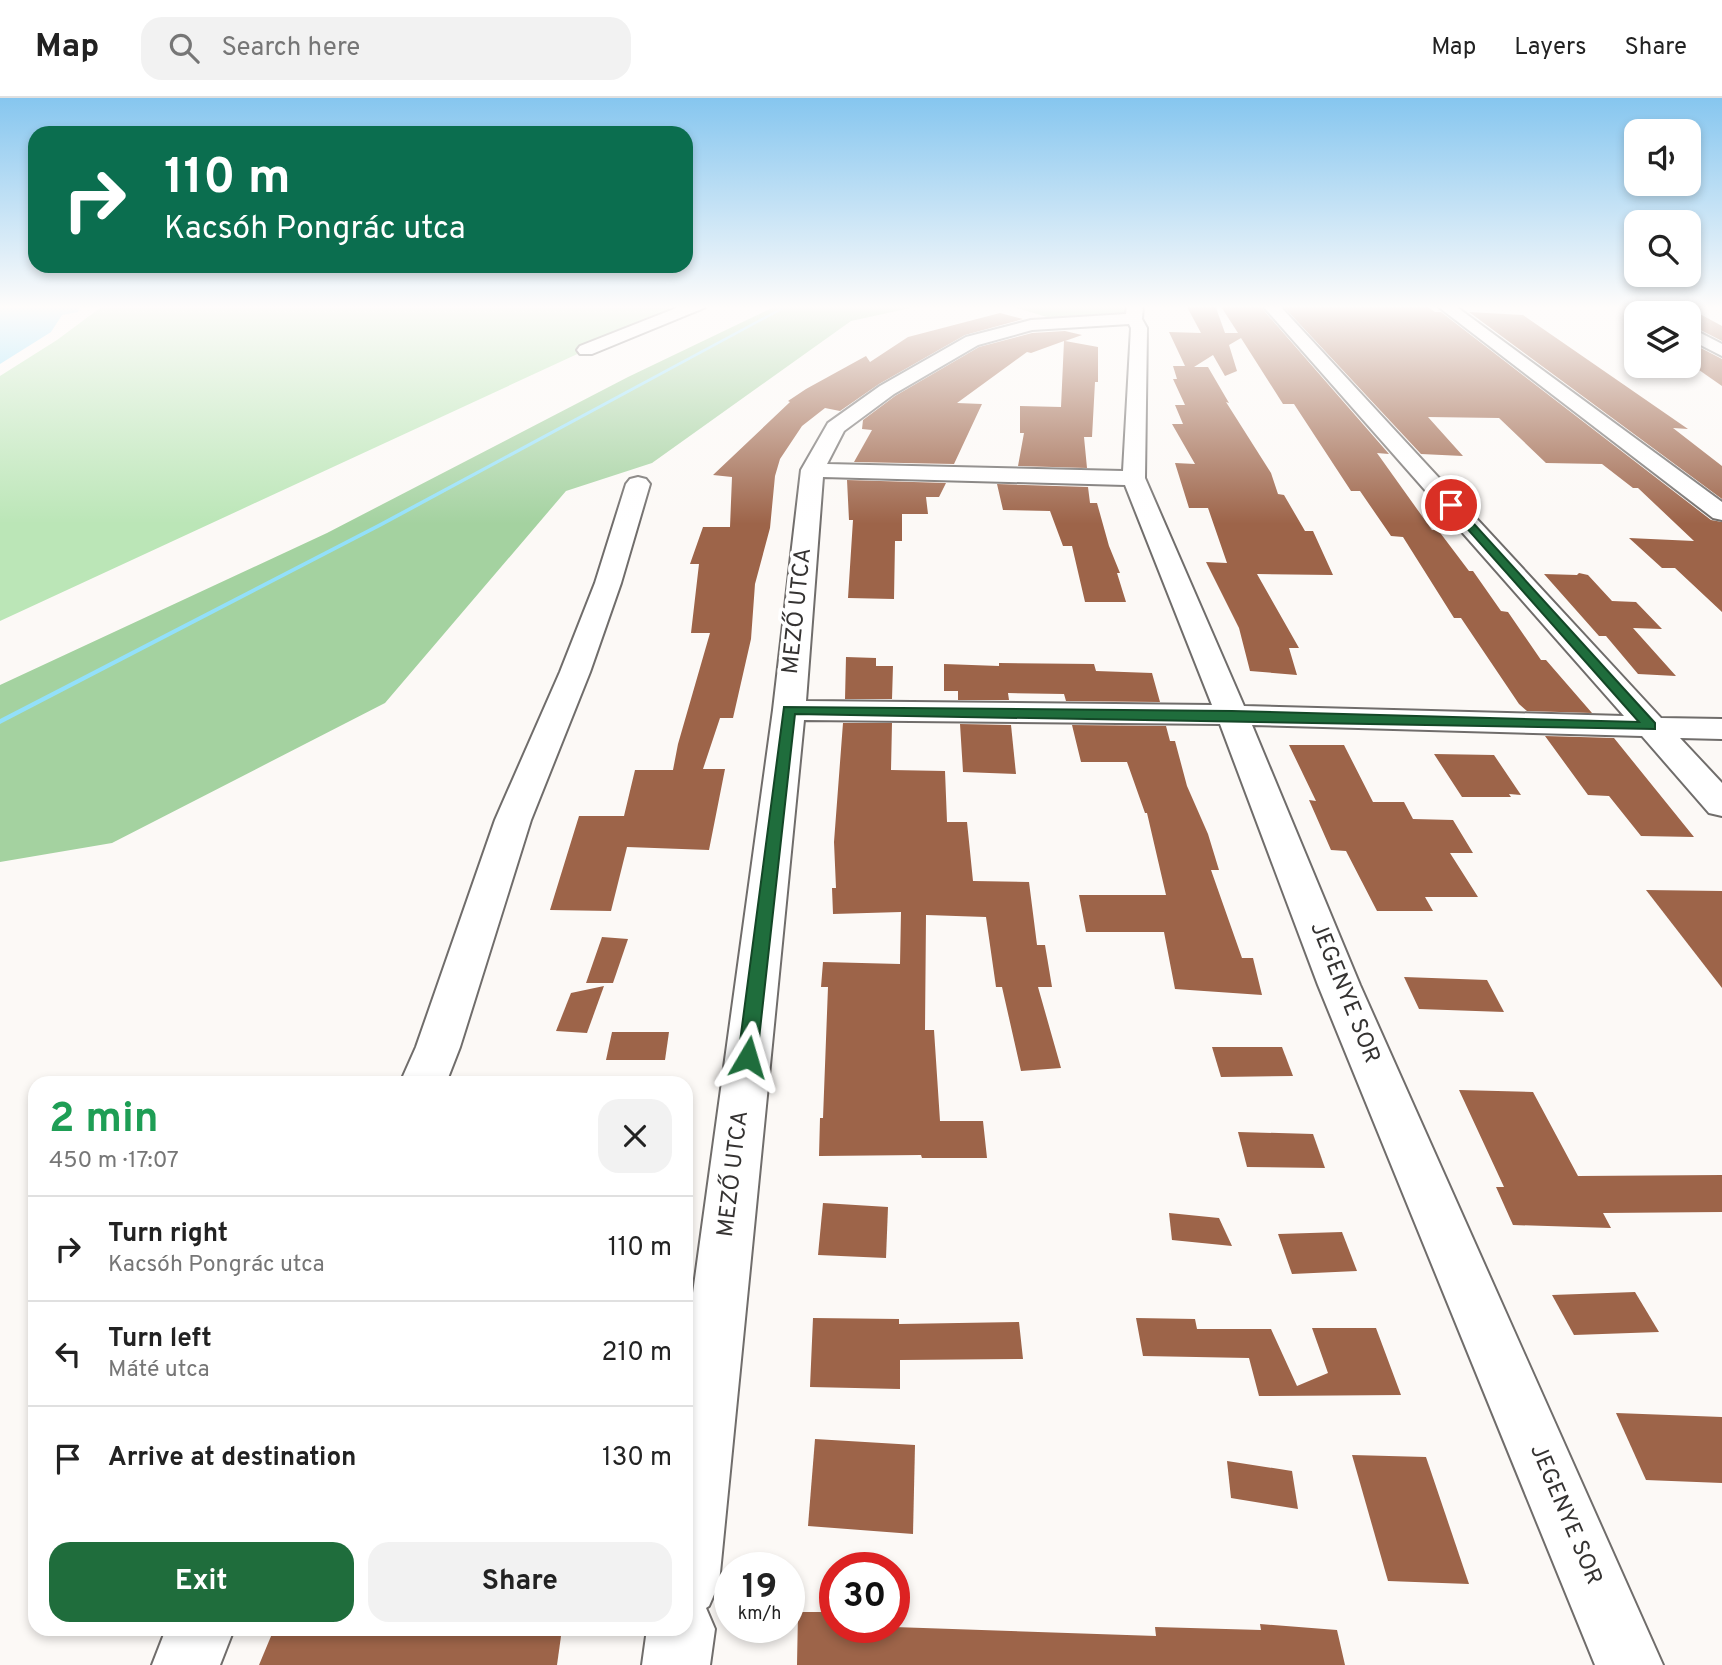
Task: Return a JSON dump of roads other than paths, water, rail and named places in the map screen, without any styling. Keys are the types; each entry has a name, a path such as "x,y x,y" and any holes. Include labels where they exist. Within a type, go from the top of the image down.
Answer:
{"street":[{"name":"MEZŐ UTCA","path":"693,1524 789,710 812,470 835,427 908,378"},
{"name":"JEGENYE SOR","path":"1137,378 1134,478 1339,985 1629,1665"},
{"path":"1336,378 1722,805"},
{"path":"1542,378 1722,513"},
{"path":"812,470 1134,478"},
{"path":"426,1076 438,1047 513,820 575,672 608,583 638,484"},
{"path":"789,710 1232,715 1722,729"},
{"path":"186,1665 197,1636"},
{"path":"676,1665 680,1636"}],"waterway":[{"path":"0,722 380,525 653,378"}]}
